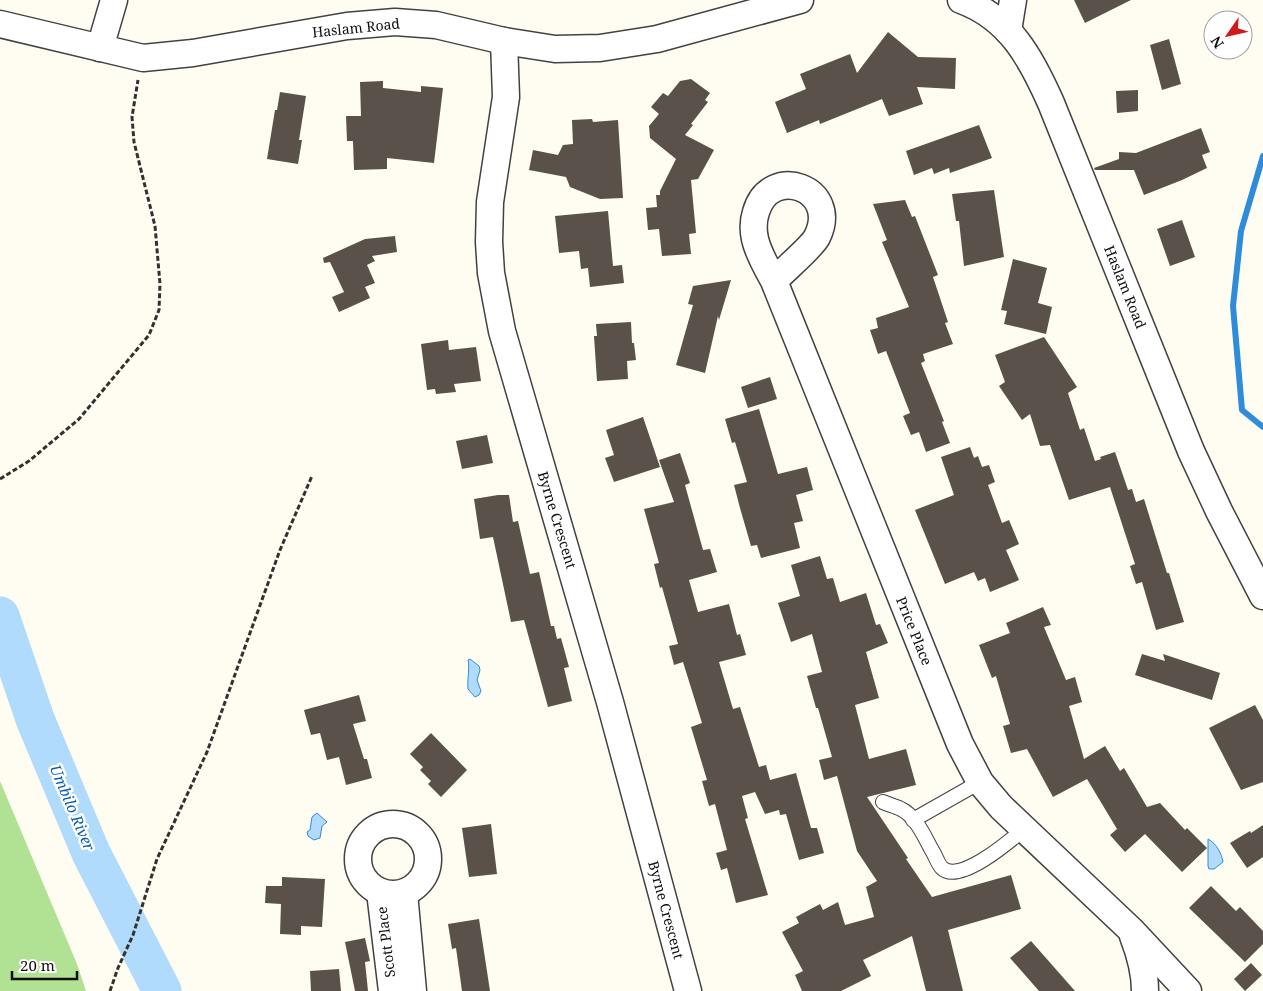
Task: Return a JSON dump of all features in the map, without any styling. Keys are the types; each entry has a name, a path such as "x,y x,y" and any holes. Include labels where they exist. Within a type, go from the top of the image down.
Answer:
{"street":[{"path":"100,48 114,0"},
{"name":"Haslam Road","path":"0,24 143,58 193,53 347,26 394,22 436,25 504,41 555,49 600,48 657,38 800,0"},
{"name":"Haslam Road","path":"961,0 997,22 1017,39 1036,68 1059,121 1190,451 1263,596"},
{"path":"1008,31 1013,0"},
{"name":"Byrne Crescent","path":"504,41 506,97 490,202 489,242 491,273 502,332 610,702 688,991"},
{"name":"Price Place","path":"774,281 960,744 980,782 1001,807 1131,930 1188,991"},
{"name":"Scott Place","path":"393,991 392,893 413,991"},
{"name":"Price Place","path":"1131,930 1142,961 1145,991"}],"lane":[{"path":"913,820 980,782"},
{"path":"883,802 903,810 913,820 942,868 949,872 957,872 970,867 997,852 1024,829"}],"path":[{"path":"0,478 29,461 79,419 149,335 159,310 160,284 155,226 134,142 132,117 143,58"},
{"path":"110,991 133,935 157,859 207,752 280,550 312,476"}],"green space":[{"path":"0,781 77,964 86,991 0,991"}],"water":[{"path":"470,659 479,666 480,670 477,680 481,691 475,697 468,689 468,660"},
{"path":"317,813 327,822 322,826 320,838 314,840 308,836 307,832 310,830 312,817"},
{"path":"1208,839 1220,852 1223,862 1214,869 1209,869 1208,866"}],"building":[{"path":"1074,0 1131,0 1085,23"},
{"path":"888,32 918,57 956,58 955,89 917,87 923,104 889,116 882,99 820,124 819,120 787,133 775,102 806,89 800,74 850,54 857,73"},
{"path":"1169,39 1181,84 1162,90 1150,45"},
{"path":"691,79 710,93 705,100 708,102 685,135 714,150 698,179 691,180 696,233 689,234 691,254 662,256 659,229 648,230 646,208 657,207 656,195 660,195 660,191 676,159 650,138 649,126 659,114 651,107 663,93 668,96 680,81"},
{"path":"383,81 383,88 421,92 421,86 443,88 434,163 387,158 387,169 354,170 353,141 347,141 346,116 361,116 360,82"},
{"path":"1138,90 1138,111 1117,113 1116,91"},
{"path":"280,92 306,96 299,140 302,140 298,164 267,159"},
{"path":"592,119 593,122 618,120 623,198 600,199 570,187 566,177 529,170 533,150 558,155 563,145 573,144 572,120"},
{"path":"979,125 992,158 950,173 949,168 934,174 932,168 914,175 906,151"},
{"path":"1201,128 1210,152 1202,155 1207,168 1144,195 1134,170 1095,170 1094,168 1119,159 1119,152 1136,153"},
{"path":"994,190 1004,257 964,266 959,221 956,221 952,194"},
{"path":"905,200 912,217 915,216 938,275 933,277 948,322 945,323 953,344 923,354 925,361 921,363 944,421 942,422 950,443 926,452 919,432 911,435 903,416 910,413 886,351 878,354 870,330 878,328 876,318 909,307 882,242 887,240 873,204"},
{"path":"608,211 613,266 622,265 624,283 590,287 588,268 581,269 579,251 559,253 555,216"},
{"path":"1182,220 1195,257 1170,266 1157,229"},
{"path":"395,236 397,252 372,256 375,261 367,265 375,283 365,287 370,298 339,312 332,297 344,292 330,262 324,263 323,258 365,239"},
{"path":"1013,259 1047,268 1038,303 1052,307 1046,334 1004,324 1007,311 1001,310"},
{"path":"731,280 719,320 718,316 705,373 676,365 693,305 688,304 693,286"},
{"path":"631,322 632,343 634,343 636,360 627,361 628,379 597,381 594,336 597,336 596,324"},
{"path":"1044,337 1077,387 1068,393 1080,430 1084,428 1095,461 1101,459 1100,457 1115,452 1128,490 1132,489 1136,502 1144,499 1184,622 1156,630 1142,582 1136,584 1130,566 1135,564 1110,487 1069,500 1050,445 1040,446 1030,414 1022,420 999,386 1005,382 995,355"},
{"path":"448,340 449,350 476,347 481,381 454,384 456,392 436,394 435,389 427,390 421,344"},
{"path":"770,377 777,399 748,408 741,387"},
{"path":"759,409 778,474 807,467 813,490 796,495 803,521 794,523 800,548 761,558 757,545 751,546 734,485 747,482 735,442 732,443 725,419"},
{"path":"643,417 660,467 614,482 605,458 614,455 606,430"},
{"path":"487,435 493,463 462,469 456,441"},
{"path":"970,447 974,458 978,456 982,467 989,465 995,482 988,485 1002,523 1009,520 1019,544 1006,550 1019,580 990,592 985,578 978,581 974,572 945,584 915,510 954,495 941,457"},
{"path":"680,453 690,483 685,485 703,550 710,549 717,572 689,580 698,612 729,604 737,635 740,634 746,655 719,662 733,709 740,707 759,767 766,765 770,780 796,773 811,828 817,828 824,853 799,860 786,814 780,815 779,810 765,814 755,792 742,796 748,818 745,819 768,895 736,903 727,868 721,870 716,853 727,850 715,804 709,806 702,781 707,780 691,727 702,723 683,662 674,665 669,646 678,644 662,587 660,588 654,564 659,563 644,509 674,502 659,460"},
{"path":"509,495 513,522 518,521 530,574 539,572 551,626 554,626 557,639 561,638 569,667 564,668 572,701 548,707 524,620 511,622 493,537 480,539 474,499"},
{"path":"820,556 827,579 833,578 840,602 866,593 876,625 880,624 888,643 866,652 879,698 855,705 869,759 906,749 916,785 867,797 932,897 1011,875 1021,909 948,930 963,991 926,991 912,936 863,960 871,976 841,991 802,991 795,975 803,971 782,932 799,923 796,917 820,904 823,910 838,902 845,925 874,917 866,887 877,881 857,851 837,776 824,780 819,760 832,757 807,676 822,672 812,634 791,642 778,603 800,596 791,565"},
{"path":"1043,607 1051,625 1044,627 1066,680 1075,677 1082,702 1069,706 1084,759 1105,746 1120,771 1124,768 1147,807 1160,803 1185,830 1187,828 1207,848 1182,872 1145,834 1125,852 1110,835 1117,829 1087,779 1053,797 1027,749 1011,753 1003,726 1010,724 996,676 992,678 979,645 1010,633 1006,623"},
{"path":"1142,654 1165,661 1163,654 1220,673 1212,700 1135,675"},
{"path":"359,695 366,721 353,724 364,759 367,759 372,778 346,785 339,757 327,760 320,733 311,735 304,710"},
{"path":"1255,705 1263,720 1263,782 1241,790 1209,728"},
{"path":"431,733 467,770 441,797 428,784 431,781 420,770 423,767 410,754"},
{"path":"491,824 497,874 469,877 462,828"},
{"path":"1263,825 1263,857 1247,868 1230,843"},
{"path":"282,877 325,879 322,927 301,926 301,935 280,934 281,904 265,903 266,886 282,886"},
{"path":"1211,886 1236,911 1240,907 1263,931 1263,944 1245,962 1189,908"},
{"path":"479,919 490,991 462,991 456,948 452,949 448,924"},
{"path":"365,938 370,961 365,962 368,991 355,991 345,942"},
{"path":"1031,941 1075,991 1039,991 1010,958"},
{"path":"1251,963 1262,975 1245,991 1234,979"},
{"path":"339,969 341,991 311,991 310,971"}],"waterway":[{"path":"1263,156 1241,231 1233,306 1242,410 1263,427"},
{"name":"Umbilo River","path":"0,616 35,719 91,853 162,991"}]}
